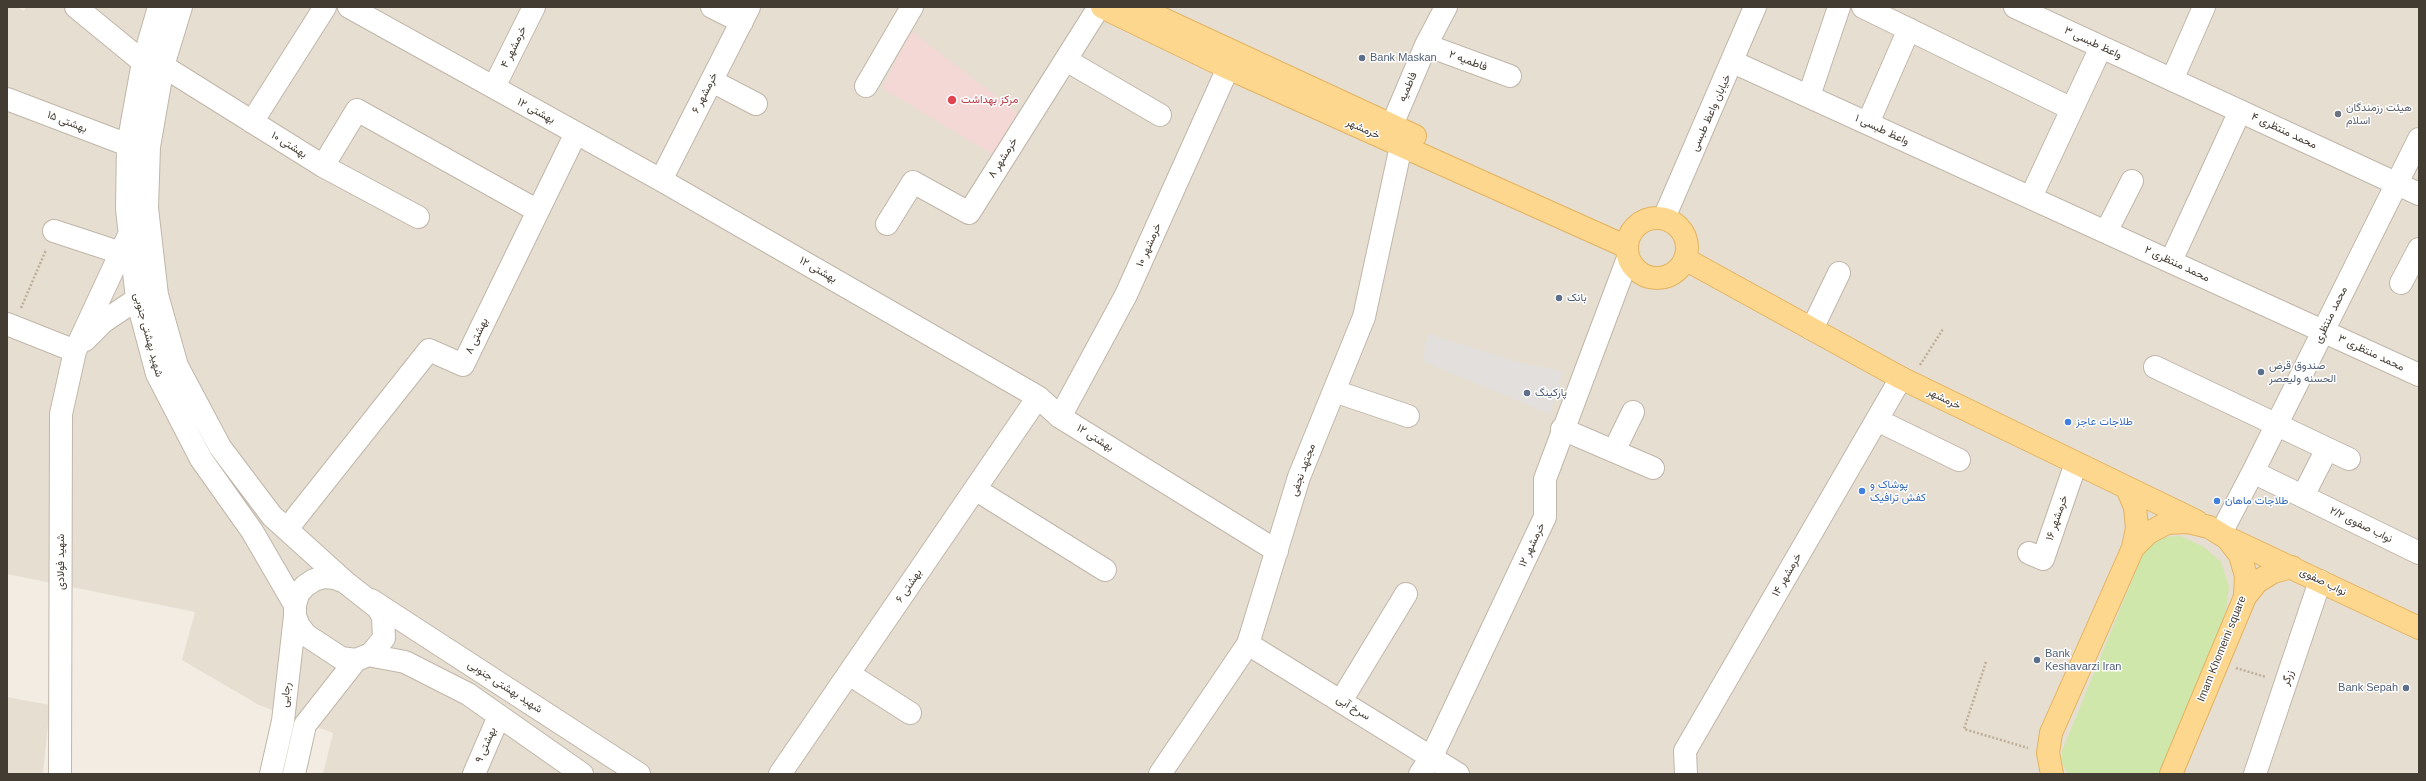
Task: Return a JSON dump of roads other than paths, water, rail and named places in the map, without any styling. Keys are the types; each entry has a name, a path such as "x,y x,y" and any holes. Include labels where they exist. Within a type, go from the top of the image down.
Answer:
{"main road":[{"name":"خرمشهر","path":"1100,7 1228,68 1628,247"},
{"name":"خرمشهر","path":"1137,7 1392,125 1628,247"},
{"path":"1664,218 1674,222 1686,239 1685,259 1679,268 1661,278 1641,274 1633,266 1628,247 1639,223 1647,219 1664,218"},
{"name":"خرمشهر","path":"1685,259 1905,380 2219,533"},
{"path":"2050,764 2051,733 2133,548 2137,521 2135,507 2127,488"},
{"path":"2133,548 2148,533 2167,523 2188,522 2219,533"},
{"name":"نواب صفوی","path":"2219,533 2419,628"},
{"name":"Imam Khomeini square","path":"2171,774 2245,597 2246,576 2240,555 2219,533"},
{"path":"2245,597 2262,579 2273,572 2292,567"}],"street":[{"name":"بهشتی ۱۰","path":"76,7 153,64 252,122 323,166 418,217"},
{"name":"شهید بهشتی جنوبی","path":"159,7 153,64 147,208 157,295 177,366 220,447 272,516 345,582"},
{"name":"شهید بهشتی جنوبی","path":"181,7 153,64 128,144 125,244 137,299 157,374 197,452 252,531 295,611"},
{"path":"252,122 325,7"},
{"name":"بهشتی ۱۲","path":"349,7 661,180 1038,397 1060,417 1276,551"},
{"name":"خرمشهر ۴","path":"494,87 534,7"},
{"path":"712,7 746,14"},
{"path":"866,86 912,7"},
{"name":"خرمشهر ۸","path":"886,224 913,182 969,213 1100,7"},
{"name":"فاطمیه","path":"1392,125 1426,45 1446,7"},
{"name":"خیابان واعظ طبسی","path":"1664,218 1733,62 1755,7"},
{"path":"1809,96 1839,7"},
{"path":"1863,7 2072,109"},
{"name":"واعظ طبسی ۳","path":"2015,7 2172,80"},
{"path":"2172,80 2204,7"},
{"name":"خرمشهر ۶","path":"661,180 746,14"},
{"path":"1868,123 1909,29"},
{"name":"فاطمیه ۲","path":"1426,45 1510,76"},
{"path":"2031,197 2101,47"},
{"path":"1066,60 1160,115"},
{"name":"واعظ طبسی ۱","path":"1733,62 2031,197"},
{"name":"خرمشهر ۱۰","path":"1060,417 1126,295 1228,68"},
{"name":"محمد منتظری ۴","path":"2172,80 2419,194"},
{"path":"712,81 756,104"},
{"name":"بهشتی ۱۵","path":"7,99 128,144"},
{"path":"323,166 357,110 538,211"},
{"path":"2171,261 2240,111"},
{"name":"بهشتی ۸","path":"286,529 429,350 463,365 576,133"},
{"name":"محمد منتظری","path":"2219,533 2253,472 2419,139"},
{"name":"مجتهد نجفی","path":"1160,774 1248,644 1299,477 1364,316 1401,146"},
{"path":"2106,232 2132,181"},
{"name":"محمد منتظری ۲","path":"2031,197 2323,331"},
{"path":"54,231 125,244"},
{"name":"شهید فولادی","path":"60,774 61,414 75,351 125,244"},
{"name":"خرمشهر ۱۲","path":"1426,765 1545,517 1545,479 1628,247"},
{"path":"2400,283 2419,249"},
{"path":"1812,329 1839,273"},
{"path":"10,325 75,351 103,322 137,299"},
{"name":"محمد منتظری ۳","path":"2323,331 2419,375"},
{"path":"2155,367 2276,426 2350,459"},
{"name":"خرمشهر ۱۴","path":"1686,774 1685,751 1877,420 1905,380"},
{"path":"1334,391 1408,416"},
{"name":"بهشتی ۶","path":"780,774 1038,397"},
{"path":"1614,451 1633,412"},
{"path":"1877,420 1959,460"},
{"path":"1562,429 1653,468"},
{"path":"2302,496 2327,449"},
{"name":"خرمشهر ۱۶","path":"2029,553 2043,559 2076,463"},
{"name":"نواب صفوی ۲/۲","path":"2253,472 2419,553"},
{"path":"975,489 1104,570"},
{"path":"294,774 304,725 362,658 379,647 384,638 385,627 383,617 371,600 345,582 335,578 324,577 314,580 305,586 298,594 295,611 299,626 306,634 341,658 362,658 405,662 468,694 582,774"},
{"name":"زرگر","path":"2255,774 2320,581"},
{"path":"1341,700 1406,594"},
{"name":"شهید بهشتی جنوبی","path":"371,600 639,774"},
{"name":"رجایی","path":"272,774 283,721 295,611"},
{"name":"سرخ آبی","path":"1248,644 1341,700 1426,765 1458,774"},
{"path":"849,674 910,713"},
{"name":"بهشتی ۹","path":"474,774 499,716"}],"place":[{"name":"Bank Maskan","path":"1362,58"},
{"name":"مرکز بهداشت","path":"952,100"},
{"name":"هیئت رزمندگان اسلام","path":"2338,114"},
{"name":"بانک","path":"1559,298"},
{"name":"صندوق قرض الحسنه ولیعصر","path":"2261,372"},
{"name":"پارکینگ","path":"1527,393"},
{"name":"طلاجات عاجز","path":"2068,422"},
{"name":"پوشاک و کفش ترافیک","path":"1862,491"},
{"name":"طلاجات ماهان","path":"2217,501"},
{"name":"Bank Keshavarzi Iran","path":"2037,660"},
{"name":"Bank Sepah","path":"2406,688"}]}
